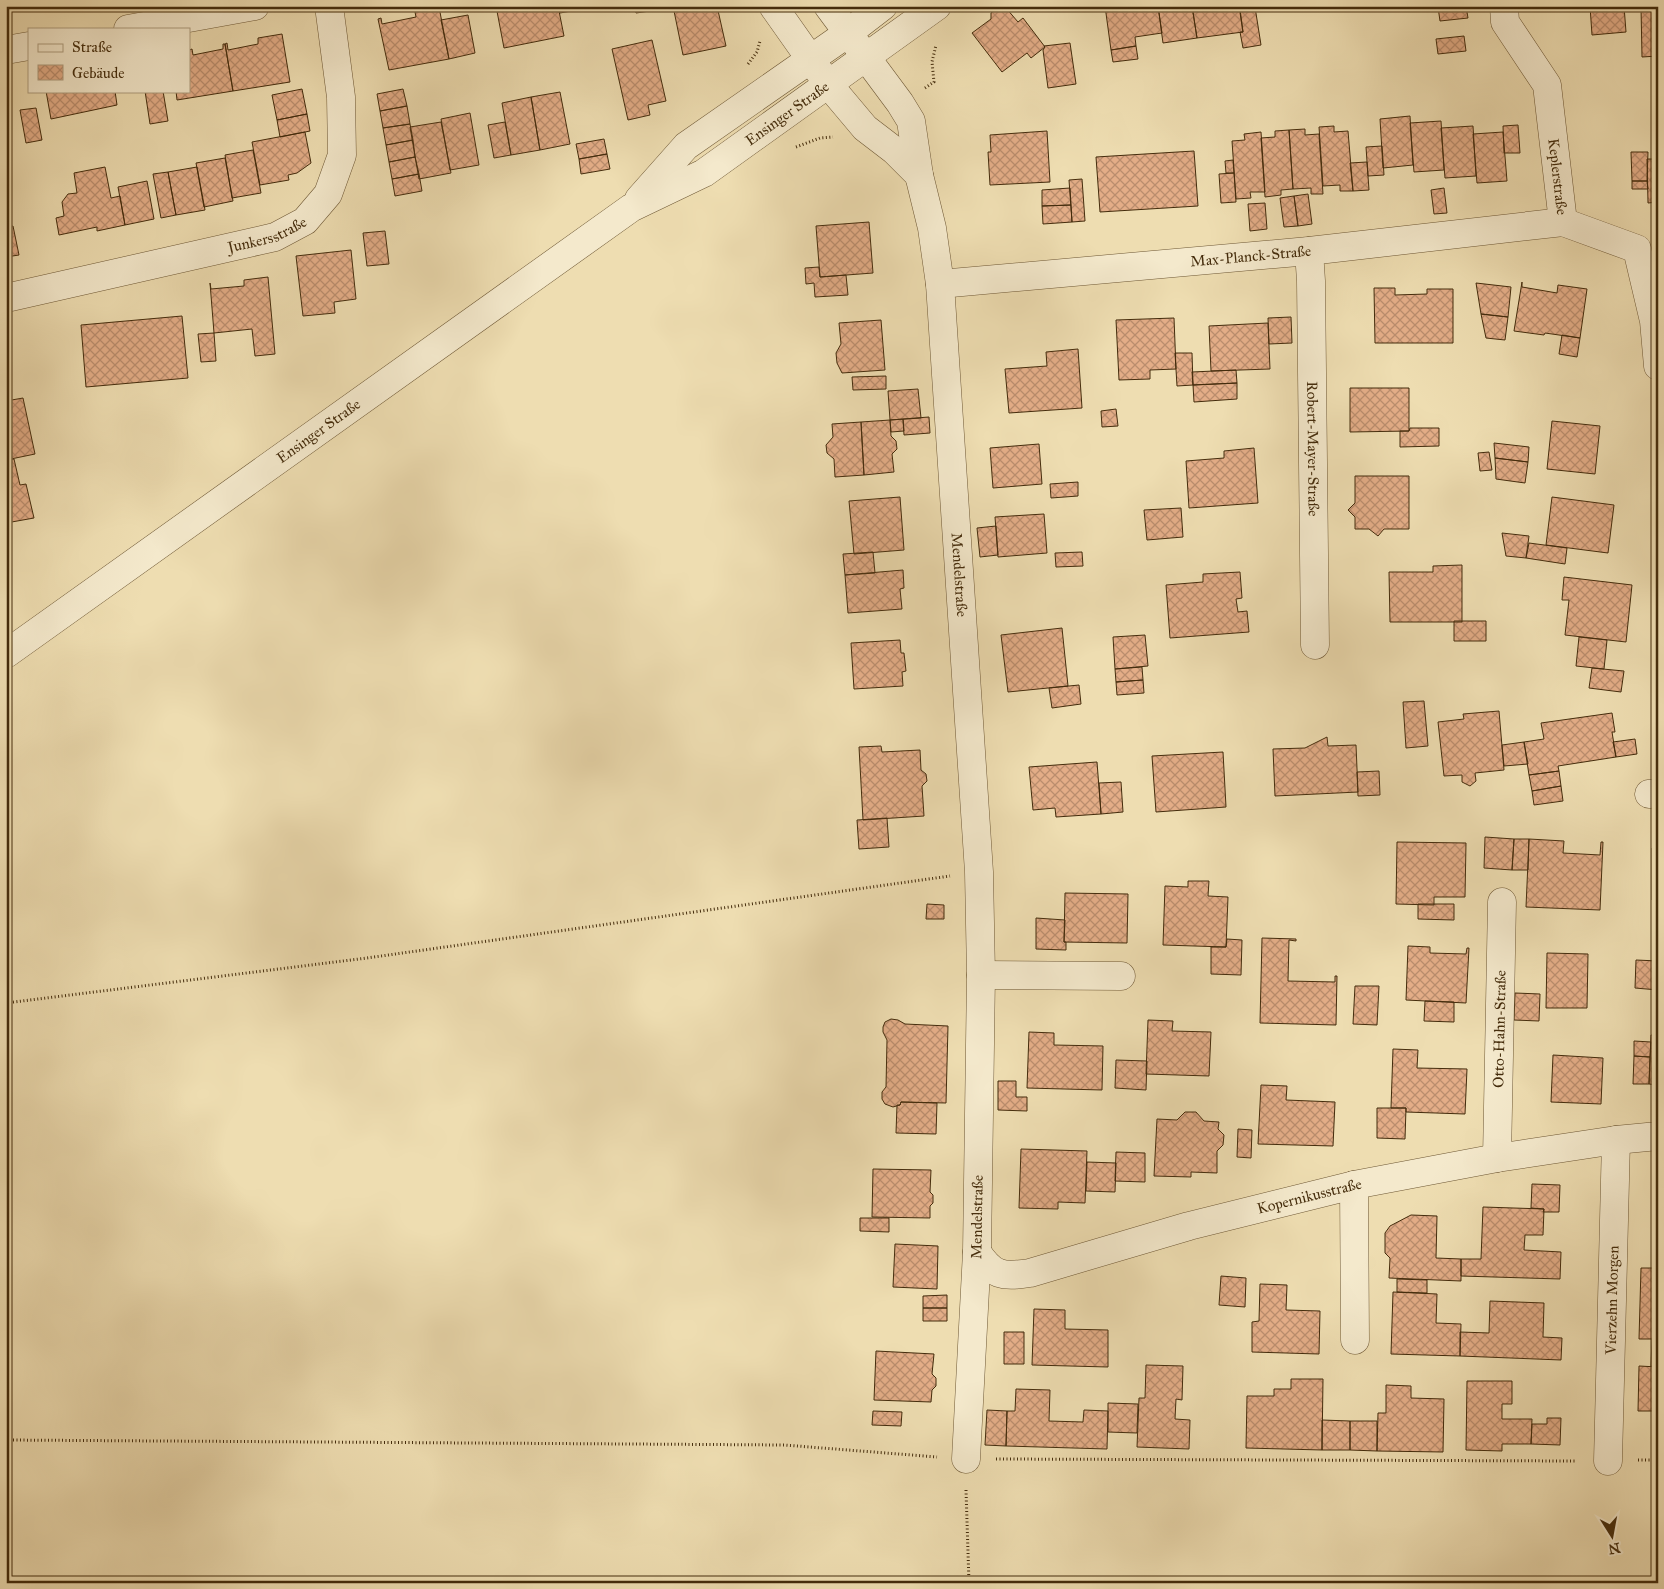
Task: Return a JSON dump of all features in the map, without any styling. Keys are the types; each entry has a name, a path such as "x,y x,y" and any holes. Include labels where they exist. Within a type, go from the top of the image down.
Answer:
{"street":[{"path":"134,28 255,6"},
{"name":"Junkersstraße","path":"6,298 275,237 305,221 328,194 342,156 341,97 329,6"},
{"path":"772,6 828,84 865,128 895,151 919,175"},
{"name":"Mendelstraße","path":"828,6 911,121 919,175 932,228 940,284 979,872 981,975 977,1252 966,1459"},
{"name":"Ensinger Straße","path":"631,208 686,146 848,33 883,6"},
{"name":"Ensinger Straße","path":"6,654 631,208 704,173 937,6"},
{"name":"Keplerstraße","path":"1504,6 1505,22 1547,84 1563,222 1647,249 1658,366"},
{"path":"6,50 28,46"},
{"name":"Max-Planck-Straße","path":"940,284 1309,251 1563,222"},
{"name":"Robert-Mayer-Straße","path":"1309,251 1311,281 1315,645"},
{"name":"Otto-Hahn-Straße","path":"1497,1158 1502,902"},
{"path":"981,975 1121,976"},
{"name":"Kopernikusstraße","path":"977,1252 986,1265 996,1273 1012,1276 1030,1273 1189,1226 1354,1185 1497,1158 1616,1140 1658,1136"},
{"name":"Vierzehn Morgen","path":"1608,1461 1616,1140"},
{"path":"1354,1185 1355,1340"}],"path":[{"path":"6,1003 367,958 979,872"},
{"path":"6,1440 784,1445 966,1459 1658,1460"},
{"path":"966,1459 969,1583"}],"building":[{"path":"496,6 558,6 564,36 504,48"},
{"path":"558,6 588,6 588,8 560,13"},
{"path":"634,6 649,6 650,11 636,13"},
{"path":"649,6 664,6 664,8 650,11"},
{"path":"673,6 717,6 726,46 683,55"},
{"path":"1105,6 1158,6 1162,33 1135,37 1136,46 1111,50"},
{"path":"1158,6 1192,6 1197,38 1163,43"},
{"path":"1192,6 1239,6 1243,32 1197,38"},
{"path":"1466,6 1468,18 1440,21 1438,7"},
{"path":"1565,6 1583,6 1583,8 1565,9"},
{"path":"1590,6 1624,6 1626,32 1592,35"},
{"path":"439,7 449,59 389,70 378,19 381,18 382,24 416,17 415,12"},
{"path":"1255,7 1261,45 1243,48 1240,32 1243,32 1240,9"},
{"path":"1641,7 1658,7 1658,56 1642,57"},
{"path":"997,8 1004,10 1006,8 1018,22 1023,18 1045,47 1031,58 1027,53 1002,72 972,33 991,19 991,13"},
{"path":"468,15 475,53 449,59 441,20"},
{"path":"282,34 290,82 233,91 225,44 227,43 228,50 258,44 258,38"},
{"path":"1464,36 1466,51 1438,54 1436,39"},
{"path":"652,40 666,101 648,105 650,115 628,120 612,49"},
{"path":"1070,43 1076,84 1048,88 1044,46"},
{"path":"223,44 225,44 233,91 177,100 176,92 190,92 190,50 192,49 193,55 223,49"},
{"path":"1136,46 1138,59 1113,62 1111,50"},
{"path":"302,89 307,114 277,120 272,95"},
{"path":"403,89 407,106 380,111 377,94"},
{"path":"46,92 115,92 117,105 51,119"},
{"path":"145,92 163,92 168,121 150,124"},
{"path":"560,92 570,144 540,150 531,97"},
{"path":"531,97 540,150 511,155 502,103"},
{"path":"407,106 410,124 383,128 380,111"},
{"path":"36,108 42,140 26,143 20,110"},
{"path":"470,113 479,165 450,170 441,119"},
{"path":"307,114 310,131 280,137 277,120"},
{"path":"1410,116 1413,165 1383,168 1380,119"},
{"path":"1441,121 1444,170 1414,172 1410,123"},
{"path":"441,122 451,173 419,179 410,127"},
{"path":"505,122 511,155 494,158 488,125"},
{"path":"410,124 413,140 386,145 383,128"},
{"path":"1518,125 1520,153 1504,153 1503,126"},
{"path":"1334,126 1334,132 1348,131 1353,191 1340,191 1340,185 1323,186 1319,127"},
{"path":"1473,126 1476,176 1445,178 1441,128"},
{"path":"1305,129 1305,135 1319,134 1323,194 1311,194 1311,188 1293,189 1289,130"},
{"path":"1289,130 1293,189 1281,190 1281,195 1265,197 1261,138 1275,137 1275,131"},
{"path":"1047,131 1050,182 990,185 988,152 991,152 990,135"},
{"path":"305,132 311,163 297,173 288,175 289,180 260,185 252,142"},
{"path":"1261,132 1265,192 1250,192 1251,198 1236,199 1232,141 1245,140 1244,134"},
{"path":"1503,132 1507,181 1477,183 1473,134"},
{"path":"604,139 607,154 579,159 576,144"},
{"path":"413,140 415,157 389,162 386,145"},
{"path":"1382,146 1384,175 1368,176 1366,147"},
{"path":"253,150 261,193 232,198 225,155"},
{"path":"1194,151 1198,206 1100,212 1096,157"},
{"path":"1631,152 1648,152 1647,181 1632,181"},
{"path":"607,154 610,169 581,174 579,159"},
{"path":"415,157 419,174 392,179 389,162"},
{"path":"225,158 233,201 204,207 196,163"},
{"path":"1647,159 1658,159 1658,202 1648,203"},
{"path":"1233,160 1234,173 1226,173 1225,161"},
{"path":"1367,162 1369,190 1353,191 1350,163"},
{"path":"105,167 111,198 120,196 125,225 97,231 97,227 59,235 56,218 64,216 62,202 68,194 77,193 74,173"},
{"path":"197,167 205,210 176,215 168,172"},
{"path":"168,172 176,215 161,218 153,174"},
{"path":"1234,173 1236,202 1221,203 1219,174"},
{"path":"419,174 422,191 395,196 392,179"},
{"path":"1082,179 1085,221 1072,222 1069,180"},
{"path":"147,181 154,219 125,225 118,187"},
{"path":"1632,181 1647,181 1648,189 1632,189"},
{"path":"1070,188 1071,205 1042,206 1042,190"},
{"path":"1444,188 1447,213 1434,214 1431,190"},
{"path":"1308,194 1312,224 1298,226 1294,196"},
{"path":"1294,196 1298,226 1284,227 1280,198"},
{"path":"1265,203 1267,229 1250,231 1248,204"},
{"path":"1071,205 1072,222 1043,224 1042,206"},
{"path":"869,222 873,273 820,277 816,226"},
{"path":"13,226 19,255 6,257 6,227"},
{"path":"385,231 389,264 367,266 363,233"},
{"path":"351,250 356,299 334,302 335,313 303,316 296,256"},
{"path":"819,267 820,277 846,275 848,295 815,297 814,283 806,284 805,268"},
{"path":"268,277 275,354 255,356 252,329 214,333 210,283 211,289 244,286 244,280"},
{"path":"1522,282 1522,287 1557,293 1558,285 1587,289 1580,338 1514,331"},
{"path":"1476,283 1511,287 1508,317 1481,314"},
{"path":"1374,288 1395,288 1395,295 1427,294 1427,289 1453,289 1453,343 1375,343"},
{"path":"1481,314 1508,317 1505,340 1486,338"},
{"path":"182,316 188,378 86,387 81,325"},
{"path":"1291,317 1292,343 1269,344 1268,318"},
{"path":"1174,318 1176,369 1150,370 1150,379 1119,380 1116,320"},
{"path":"881,320 885,370 842,373 837,363 836,353 841,344 839,323"},
{"path":"1268,323 1270,369 1211,371 1209,326"},
{"path":"214,333 216,361 201,362 198,334"},
{"path":"1562,335 1580,338 1577,357 1559,354"},
{"path":"1078,349 1082,408 1009,413 1005,369 1047,366 1046,352"},
{"path":"1175,353 1192,353 1193,385 1177,386"},
{"path":"1236,370 1237,383 1193,385 1192,372"},
{"path":"886,376 886,389 853,390 852,377"},
{"path":"1237,383 1237,399 1194,402 1193,385"},
{"path":"1350,388 1409,388 1409,431 1350,432"},
{"path":"918,389 921,418 890,420 888,391"},
{"path":"23,398 35,454 6,460 6,401"},
{"path":"1116,409 1118,426 1102,427 1101,411"},
{"path":"929,417 930,433 904,435 903,419"},
{"path":"903,419 904,431 891,432 890,420"},
{"path":"890,420 891,436 896,441 897,449 892,454 894,472 864,475 861,422"},
{"path":"1552,421 1600,426 1595,474 1547,469"},
{"path":"861,422 864,475 835,477 834,459 827,453 826,445 833,437 832,424"},
{"path":"1410,428 1439,428 1439,446 1400,447 1400,431 1409,431"},
{"path":"1494,443 1529,447 1528,462 1495,458"},
{"path":"1039,444 1042,484 993,488 990,448"},
{"path":"1254,448 1258,503 1189,508 1186,461 1224,458 1224,451"},
{"path":"1489,452 1492,470 1480,471 1478,453"},
{"path":"1495,458 1528,462 1525,483 1496,479"},
{"path":"14,459 20,485 26,484 34,518 6,523 6,460"},
{"path":"1355,476 1409,476 1409,529 1384,529 1378,536 1369,529 1355,529 1355,517 1348,510 1355,503"},
{"path":"1078,482 1078,496 1051,498 1050,484"},
{"path":"900,497 904,550 854,554 849,501"},
{"path":"1552,497 1614,505 1608,553 1546,545"},
{"path":"1181,508 1183,537 1147,540 1144,510"},
{"path":"1044,514 1047,553 998,557 995,517"},
{"path":"996,526 998,555 980,557 977,528"},
{"path":"1502,533 1529,536 1526,558 1506,556"},
{"path":"1529,543 1567,548 1565,564 1526,558"},
{"path":"873,552 875,573 845,575 843,554"},
{"path":"1082,552 1083,566 1056,567 1055,553"},
{"path":"1462,565 1462,622 1390,622 1389,572 1433,572 1433,566"},
{"path":"903,570 904,588 900,589 902,609 848,613 845,575"},
{"path":"1240,572 1242,598 1236,599 1238,612 1247,611 1249,632 1170,638 1166,585 1203,582 1203,574"},
{"path":"1564,577 1632,585 1626,642 1565,635 1569,600 1562,600"},
{"path":"1454,621 1486,621 1486,641 1454,641"},
{"path":"1062,628 1068,686 1008,692 1001,635"},
{"path":"1145,635 1148,666 1115,669 1113,637"},
{"path":"1579,637 1607,640 1604,669 1576,666"},
{"path":"900,640 906,671 902,672 903,686 854,689 851,643"},
{"path":"1142,667 1143,680 1116,682 1115,669"},
{"path":"1592,668 1624,671 1621,692 1589,688"},
{"path":"1143,680 1144,693 1117,695 1116,682"},
{"path":"1079,685 1081,704 1052,708 1049,688"},
{"path":"1424,701 1428,746 1406,748 1403,702"},
{"path":"1499,711 1504,770 1475,773 1476,781 1470,786 1462,782 1462,775 1444,776 1438,722 1464,719 1463,714"},
{"path":"1612,713 1615,732 1612,732 1616,757 1558,766 1559,771 1529,775 1524,742 1544,739 1541,723"},
{"path":"1327,737 1328,746 1356,745 1358,792 1275,796 1273,749 1305,748"},
{"path":"1635,739 1637,754 1616,757 1613,742"},
{"path":"1524,742 1528,764 1504,766 1502,745"},
{"path":"881,746 882,752 920,750 921,770 926,774 927,781 922,786 924,816 863,820 859,747"},
{"path":"1223,752 1226,807 1156,812 1152,756"},
{"path":"1097,762 1101,814 1056,817 1055,808 1033,810 1029,767"},
{"path":"1379,771 1380,795 1358,796 1357,772"},
{"path":"1559,771 1561,786 1532,791 1529,775"},
{"path":"1121,782 1123,812 1101,814 1099,783"},
{"path":"1561,786 1563,801 1534,805 1532,791"},
{"path":"887,818 889,847 859,849 857,820"},
{"path":"1485,837 1514,839 1512,870 1484,868"},
{"path":"1514,839 1529,839 1528,870 1512,870"},
{"path":"1529,839 1564,841 1563,853 1600,855 1601,842 1603,842 1600,910 1526,907"},
{"path":"1397,842 1466,843 1465,897 1434,897 1434,905 1396,904"},
{"path":"1652,848 1658,848 1658,866 1652,866"},
{"path":"1652,866 1658,866 1658,900 1652,900"},
{"path":"1188,881 1209,881 1208,896 1228,897 1226,947 1163,945 1165,886 1188,887"},
{"path":"1065,893 1128,894 1127,943 1064,942"},
{"path":"927,904 944,905 944,919 926,919"},
{"path":"1418,904 1454,904 1454,920 1418,919"},
{"path":"1036,918 1065,920 1064,942 1066,942 1066,950 1036,949"},
{"path":"1262,938 1296,939 1296,941 1289,940 1288,981 1335,982 1335,976 1337,976 1336,1025 1260,1023"},
{"path":"1227,939 1242,940 1241,975 1211,974 1211,947 1226,947"},
{"path":"1408,946 1430,947 1430,953 1466,954 1467,948 1469,948 1466,1003 1406,1000"},
{"path":"1547,953 1588,954 1587,1008 1546,1008"},
{"path":"1636,960 1658,961 1658,990 1635,988"},
{"path":"1355,986 1379,986 1377,1025 1353,1024"},
{"path":"1515,993 1540,994 1539,1021 1514,1020"},
{"path":"1425,1001 1454,1002 1454,1022 1424,1021"},
{"path":"891,1019 905,1024 948,1026 946,1103 901,1102 900,1105 893,1107 885,1104 882,1099 882,1092 886,1087 887,1040 883,1027 885,1022"},
{"path":"1148,1020 1173,1021 1172,1031 1211,1032 1209,1076 1146,1074"},
{"path":"1029,1032 1054,1033 1054,1045 1103,1046 1102,1090 1027,1088"},
{"path":"1651,1035 1658,1035 1658,1085 1649,1084"},
{"path":"1634,1041 1651,1042 1650,1057 1634,1056"},
{"path":"1393,1049 1418,1050 1417,1068 1467,1069 1465,1114 1406,1112 1406,1108 1391,1108"},
{"path":"1553,1055 1603,1058 1601,1104 1551,1102"},
{"path":"1634,1056 1650,1057 1649,1084 1633,1084"},
{"path":"1116,1060 1147,1061 1146,1090 1115,1088"},
{"path":"998,1081 1016,1081 1016,1097 1027,1097 1027,1111 998,1110"},
{"path":"1261,1085 1287,1086 1286,1100 1335,1102 1333,1146 1258,1144"},
{"path":"901,1102 937,1103 936,1134 896,1133 897,1105 900,1105"},
{"path":"1377,1108 1406,1108 1405,1139 1377,1138"},
{"path":"1185,1112 1196,1112 1204,1121 1219,1122 1218,1129 1224,1135 1223,1145 1217,1151 1217,1173 1191,1172 1191,1177 1154,1176 1157,1119 1177,1120"},
{"path":"1238,1129 1252,1130 1251,1158 1237,1157"},
{"path":"1021,1149 1087,1151 1085,1203 1058,1202 1058,1209 1019,1208"},
{"path":"1116,1152 1145,1153 1145,1182 1115,1181"},
{"path":"1087,1162 1116,1163 1115,1192 1086,1191"},
{"path":"873,1169 931,1170 930,1192 933,1195 933,1203 930,1206 930,1218 872,1217"},
{"path":"1532,1184 1560,1185 1559,1212 1543,1212 1544,1209 1531,1208"},
{"path":"1483,1207 1544,1209 1543,1235 1525,1235 1524,1250 1561,1252 1560,1279 1461,1276 1461,1259 1481,1259"},
{"path":"1411,1215 1437,1216 1436,1258 1461,1259 1461,1281 1389,1278 1390,1258 1385,1253 1385,1233 1390,1226"},
{"path":"860,1218 889,1218 889,1232 860,1231"},
{"path":"895,1244 938,1246 937,1289 893,1287"},
{"path":"1641,1268 1658,1268 1658,1339 1639,1339"},
{"path":"1221,1276 1246,1278 1245,1307 1219,1305"},
{"path":"1397,1279 1427,1280 1427,1293 1397,1292"},
{"path":"1260,1284 1287,1285 1286,1310 1320,1311 1319,1354 1252,1352 1252,1322 1259,1321"},
{"path":"1393,1292 1437,1294 1436,1323 1461,1324 1460,1356 1391,1354"},
{"path":"947,1295 947,1308 923,1308 923,1296"},
{"path":"1490,1301 1544,1303 1543,1337 1562,1338 1561,1360 1460,1356 1460,1332 1489,1333"},
{"path":"923,1308 947,1308 947,1321 923,1321"},
{"path":"1034,1309 1065,1310 1065,1329 1108,1330 1108,1367 1032,1365"},
{"path":"1004,1332 1024,1332 1024,1364 1004,1364"},
{"path":"1652,1339 1658,1339 1658,1367 1651,1366"},
{"path":"876,1351 934,1354 932,1374 936,1378 936,1386 932,1390 931,1402 874,1400"},
{"path":"1146,1365 1183,1366 1182,1400 1176,1399 1175,1419 1190,1420 1189,1449 1137,1447 1139,1398 1145,1398"},
{"path":"1639,1366 1658,1367 1658,1411 1638,1411"},
{"path":"1291,1379 1323,1379 1322,1450 1246,1448 1247,1396 1274,1396 1274,1389 1291,1389"},
{"path":"1467,1381 1512,1381 1512,1404 1502,1404 1502,1419 1532,1419 1531,1444 1502,1444 1502,1451 1466,1450"},
{"path":"1386,1385 1411,1386 1411,1398 1444,1399 1443,1452 1377,1451 1378,1413 1386,1413"},
{"path":"1016,1389 1050,1390 1049,1421 1083,1422 1084,1410 1108,1411 1107,1449 1006,1446 1007,1411 1015,1411"},
{"path":"1108,1403 1138,1404 1137,1433 1108,1432"},
{"path":"987,1410 1007,1411 1006,1446 985,1445"},
{"path":"873,1411 902,1412 901,1426 872,1425"},
{"path":"1547,1418 1561,1418 1560,1445 1531,1444 1532,1424 1547,1424"},
{"path":"1322,1420 1350,1421 1350,1450 1322,1450"},
{"path":"1350,1421 1377,1421 1377,1451 1350,1450"}]}
